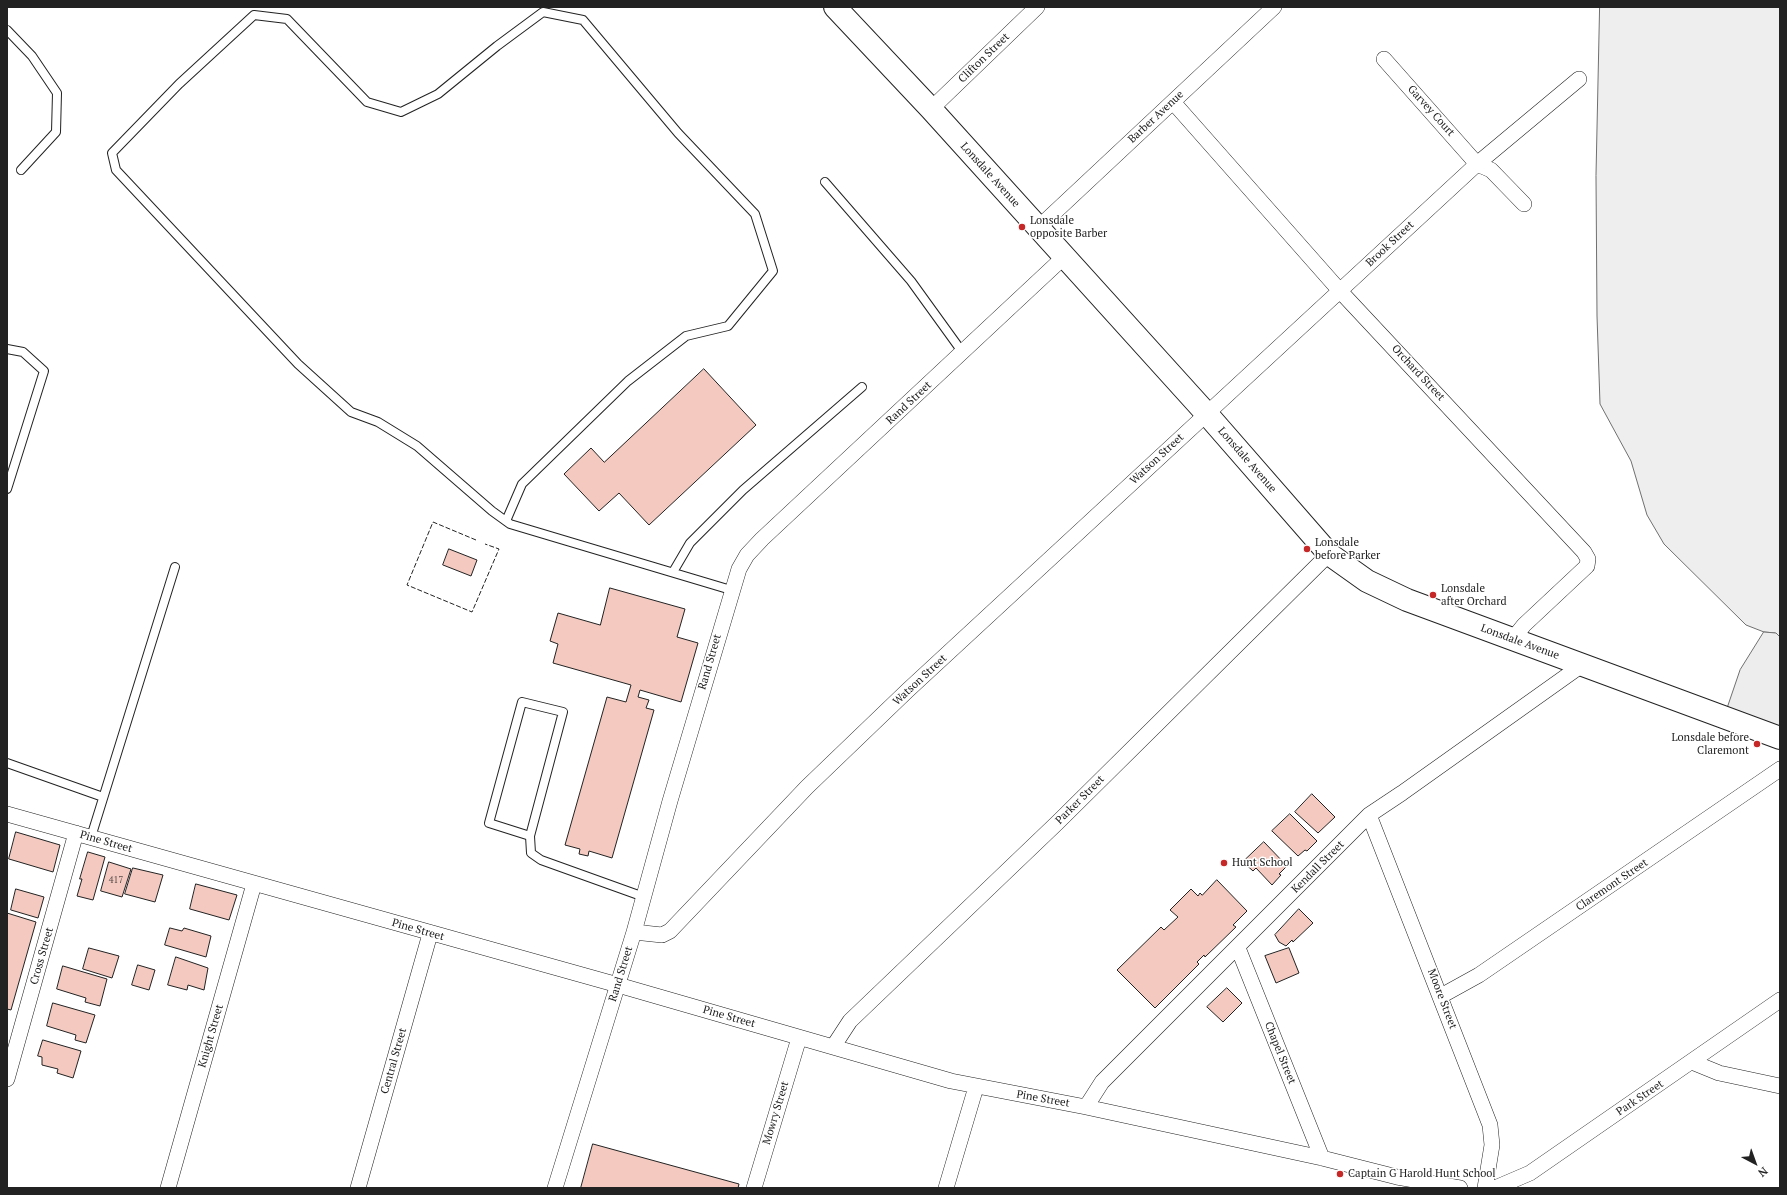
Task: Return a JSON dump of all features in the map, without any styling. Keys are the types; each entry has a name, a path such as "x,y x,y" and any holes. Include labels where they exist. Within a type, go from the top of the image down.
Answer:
{"main road":[{"name":"Lonsdale Avenue","path":"834,7 931,109 1206,413 1329,554 1367,581 1407,600 1780,738"}],"street":[{"name":"Clifton Street","path":"931,109 1037,7"},
{"name":"Barber Avenue","path":"1038,228 1274,7"},
{"name":"Garvey Court","path":"1384,59 1477,164 1491,170 1524,204"},
{"name":"Brook Street","path":"1206,413 1477,164 1578,79"},
{"name":"Orchard Street","path":"1173,102 1340,291 1584,552 1588,559 1587,566 1524,625 1512,640"},
{"name":"Rand Street","path":"555,1188 634,932 731,590 739,569 747,555 1064,257"},
{"name":"Watson Street","path":"634,932 662,935 674,927 807,787 914,685 1206,413"},
{"name":"Parker Street","path":"832,1047 850,1021 1056,823 1329,554"},
{"name":"Kendall Street","path":"1086,1107 1102,1082 1238,948 1369,815 1582,665"},
{"name":"Claremont Street","path":"1441,996 1480,976 1780,769"},
{"name":"Pine Street","path":"7,814 976,1087 1086,1107 1322,1158 1397,1176 1460,1188"},
{"name":"Moore Street","path":"1369,815 1441,996 1490,1125 1492,1145 1485,1188"},
{"name":"Cross Street","path":"7,1079 84,835"},
{"name":"Knight Street","path":"168,1188 254,884"},
{"name":"Central Street","path":"358,1188 430,934"},
{"name":"Chapel Street","path":"1238,948 1322,1158"},
{"name":"Park Street","path":"1495,1188 1530,1173 1780,1000"},
{"name":"Mowry Street","path":"754,1188 799,1038"},
{"path":"1692,1062 1720,1073 1780,1086"},
{"path":"946,1188 976,1087"}],"lane":[{"path":"506,521 522,484 628,381 686,336 728,326 773,271 755,214 678,133 583,20 543,12 497,46 438,94 401,112 367,102 287,19 254,14 179,84 112,153 116,170 298,364 351,412 378,422 417,446 506,521 510,524 731,590"},
{"path":"7,30 32,56 57,93 56,132 20,170"},
{"path":"825,182 911,281 963,353"},
{"path":"7,349 23,352 44,371 7,489"},
{"path":"673,572 690,544 743,490 862,388"},
{"path":"84,835 103,797 175,567"},
{"path":"530,836 489,822 522,702 563,712 530,836 531,853 541,860 644,897"},
{"path":"7,763 103,797"}],"shaded area":[{"path":"1600,7 1780,7 1780,637 1775,633 1764,632 1746,625 1664,544 1647,515 1631,461 1600,404 1597,316 1596,176"},
{"path":"1764,632 1776,633 1780,637 1780,738 1724,717 1740,670"}],"building":[{"path":"704,369 756,425 649,525 619,493 599,511 564,474 591,448 604,462"},
{"path":"449,549 477,560 471,576 443,565"},
{"path":"610,588 685,609 677,637 698,643 681,702 640,690 638,697 649,700 646,708 654,710 612,858 589,851 588,856 579,854 580,849 565,845 607,697 626,702 631,685 553,663 558,644 550,641 558,613 600,625"},
{"path":"1312,794 1335,817 1318,833 1295,812"},
{"path":"1290,814 1317,841 1307,851 1305,850 1298,856 1272,831"},
{"path":"16,832 60,845 53,872 9,859"},
{"path":"1264,842 1287,866 1279,874 1281,875 1272,885 1256,868 1253,871 1243,862"},
{"path":"88,852 105,857 93,900 77,896 82,879 80,879"},
{"path":"109,862 131,869 122,897 101,891"},
{"path":"133,868 163,875 155,902 125,894"},
{"path":"1217,880 1247,911 1233,925 1236,927 1205,957 1204,955 1197,962 1199,964 1155,1008 1117,970 1161,927 1164,930 1178,917 1170,910 1191,889 1198,896 1200,893 1202,895"},
{"path":"196,884 237,895 229,920 190,909"},
{"path":"16,889 44,897 38,918 11,910"},
{"path":"1299,909 1313,923 1293,942 1292,940 1286,946 1279,942 1275,935"},
{"path":"7,913 36,922 11,1010 7,1009"},
{"path":"170,928 182,931 184,928 211,936 206,957 165,945"},
{"path":"89,948 119,956 112,978 83,969"},
{"path":"1289,948 1299,973 1276,983 1265,956"},
{"path":"176,957 208,968 204,990 188,985 187,990 168,985"},
{"path":"138,965 155,970 149,990 132,985"},
{"path":"63,966 107,979 100,1006 85,1002 86,998 57,989"},
{"path":"1227,988 1242,1003 1223,1022 1207,1007"},
{"path":"53,1003 95,1015 86,1043 75,1040 76,1035 47,1026"},
{"path":"43,1040 81,1051 73,1078 57,1073 58,1069 42,1065 42,1057 38,1056"},
{"path":"593,1144 739,1184 738,1188 581,1188"}],"fence":[{"path":"476,540 433,522 407,585 472,612 499,549 485,544"}],"place":[{"name":"Lonsdale opposite Barber","path":"1022,227"},
{"name":"Lonsdale before Parker","path":"1307,549"},
{"name":"Lonsdale after Orchard","path":"1433,595"},
{"name":"Lonsdale before Claremont","path":"1757,744"},
{"name":"Hunt School","path":"1224,863"},
{"name":"Captain G Harold Hunt School","path":"1340,1174"}]}
